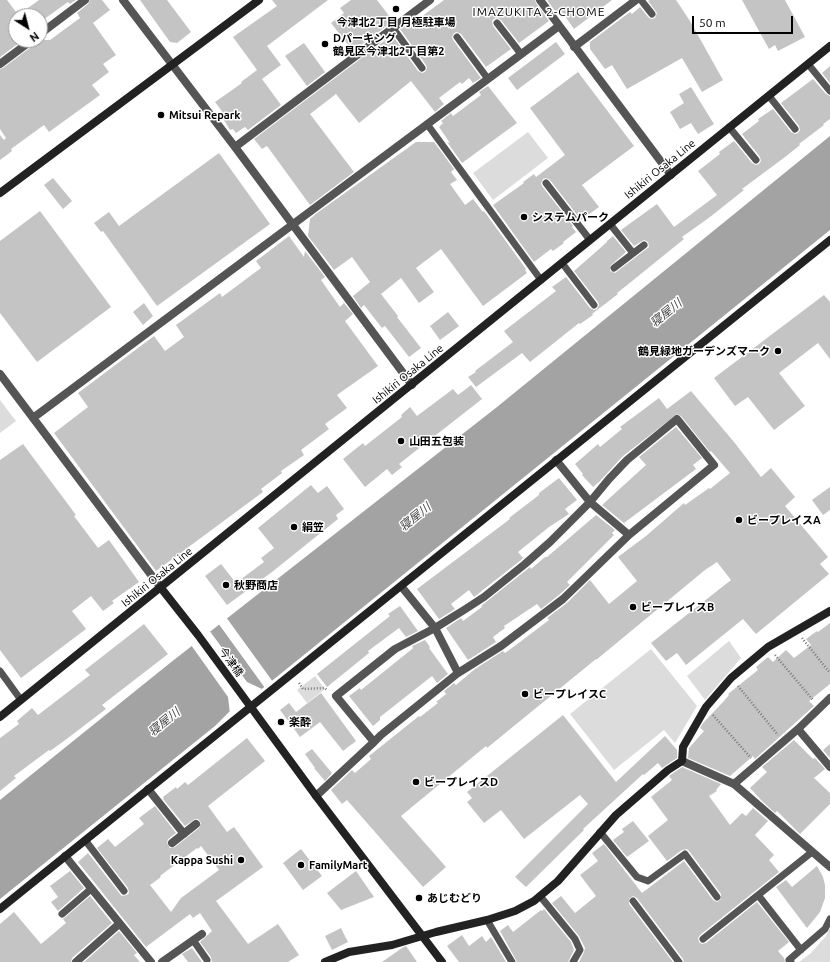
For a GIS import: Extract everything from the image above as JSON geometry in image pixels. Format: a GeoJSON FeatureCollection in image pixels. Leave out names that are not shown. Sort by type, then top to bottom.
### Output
{"type":"FeatureCollection","features":[{"type":"Feature","properties":{"kind":"street"},"geometry":{"type":"LineString","coordinates":[[48,28],[85,0]]}},
{"type":"Feature","properties":{"kind":"street"},"geometry":{"type":"LineString","coordinates":[[123,0],[173,64],[412,385]]}},
{"type":"Feature","properties":{"kind":"street"},"geometry":{"type":"LineString","coordinates":[[0,193],[258,0]]}},
{"type":"Feature","properties":{"kind":"street"},"geometry":{"type":"LineString","coordinates":[[235,147],[430,0]]}},
{"type":"Feature","properties":{"kind":"street"},"geometry":{"type":"LineString","coordinates":[[540,0],[671,174]]}},
{"type":"Feature","properties":{"kind":"street"},"geometry":{"type":"LineString","coordinates":[[574,47],[636,0]]}},
{"type":"Feature","properties":{"kind":"street"},"geometry":{"type":"LineString","coordinates":[[33,418],[559,26]]}},
{"type":"Feature","properties":{"kind":"street","name":"Ishikiri Osaka Line"},"geometry":{"type":"LineString","coordinates":[[0,717],[830,46]]}},
{"type":"Feature","properties":{"kind":"street"},"geometry":{"type":"LineString","coordinates":[[0,64],[21,48]]}},
{"type":"Feature","properties":{"kind":"street"},"geometry":{"type":"LineString","coordinates":[[0,909],[249,705],[401,586],[830,240]]}},
{"type":"Feature","properties":{"kind":"street"},"geometry":{"type":"LineString","coordinates":[[0,374],[161,588]]}},
{"type":"Feature","properties":{"kind":"street"},"geometry":{"type":"LineString","coordinates":[[316,796],[374,742],[458,673],[501,646],[563,599],[629,535],[714,465],[678,419],[627,460],[590,502],[550,542],[525,564],[484,597],[435,628],[395,649],[336,696],[374,742]]}},
{"type":"Feature","properties":{"kind":"street"},"geometry":{"type":"LineString","coordinates":[[556,460],[590,502],[629,535]]}},
{"type":"Feature","properties":{"kind":"street"},"geometry":{"type":"LineString","coordinates":[[401,586],[435,628],[458,673]]}},
{"type":"Feature","properties":{"kind":"street","name":"今津橋"},"geometry":{"type":"LineString","coordinates":[[161,588],[198,635],[316,796],[442,962]]}},
{"type":"Feature","properties":{"kind":"street"},"geometry":{"type":"LineString","coordinates":[[682,761],[683,747],[706,707],[731,678],[768,647],[830,611]]}},
{"type":"Feature","properties":{"kind":"street"},"geometry":{"type":"LineString","coordinates":[[734,784],[798,729],[830,698]]}},
{"type":"Feature","properties":{"kind":"street"},"geometry":{"type":"LineString","coordinates":[[798,729],[830,767]]}},
{"type":"Feature","properties":{"kind":"street"},"geometry":{"type":"LineString","coordinates":[[682,761],[734,784],[830,867]]}},
{"type":"Feature","properties":{"kind":"street"},"geometry":{"type":"LineString","coordinates":[[325,962],[349,952],[392,945],[436,932],[487,920],[514,911],[540,896],[558,881],[616,815],[668,770],[682,761]]}},
{"type":"Feature","properties":{"kind":"street"},"geometry":{"type":"LineString","coordinates":[[148,789],[184,834]]}},
{"type":"Feature","properties":{"kind":"street"},"geometry":{"type":"LineString","coordinates":[[172,843],[196,824]]}},
{"type":"Feature","properties":{"kind":"street"},"geometry":{"type":"LineString","coordinates":[[65,856],[149,961]]}},
{"type":"Feature","properties":{"kind":"street"},"geometry":{"type":"LineString","coordinates":[[76,962],[119,924]]}},
{"type":"Feature","properties":{"kind":"street"},"geometry":{"type":"LineString","coordinates":[[162,962],[202,934]]}},
{"type":"Feature","properties":{"kind":"lane"},"geometry":{"type":"LineString","coordinates":[[641,0],[652,14]]}},
{"type":"Feature","properties":{"kind":"lane"},"geometry":{"type":"LineString","coordinates":[[498,23],[521,54]]}},
{"type":"Feature","properties":{"kind":"lane"},"geometry":{"type":"LineString","coordinates":[[393,28],[422,68]]}},
{"type":"Feature","properties":{"kind":"lane"},"geometry":{"type":"LineString","coordinates":[[457,37],[488,79]]}},
{"type":"Feature","properties":{"kind":"lane"},"geometry":{"type":"LineString","coordinates":[[808,64],[830,91]]}},
{"type":"Feature","properties":{"kind":"lane"},"geometry":{"type":"LineString","coordinates":[[769,96],[795,129]]}},
{"type":"Feature","properties":{"kind":"lane"},"geometry":{"type":"LineString","coordinates":[[427,124],[541,280]]}},
{"type":"Feature","properties":{"kind":"lane"},"geometry":{"type":"LineString","coordinates":[[729,127],[756,160]]}},
{"type":"Feature","properties":{"kind":"lane"},"geometry":{"type":"LineString","coordinates":[[546,183],[590,240]]}},
{"type":"Feature","properties":{"kind":"lane"},"geometry":{"type":"LineString","coordinates":[[610,224],[633,253]]}},
{"type":"Feature","properties":{"kind":"lane"},"geometry":{"type":"LineString","coordinates":[[614,268],[644,245]]}},
{"type":"Feature","properties":{"kind":"lane"},"geometry":{"type":"LineString","coordinates":[[562,263],[594,305]]}},
{"type":"Feature","properties":{"kind":"lane"},"geometry":{"type":"LineString","coordinates":[[0,671],[21,700]]}},
{"type":"Feature","properties":{"kind":"lane"},"geometry":{"type":"LineString","coordinates":[[600,832],[637,877],[648,881],[685,854],[717,897]]}},
{"type":"Feature","properties":{"kind":"lane"},"geometry":{"type":"LineString","coordinates":[[85,840],[124,891]]}},
{"type":"Feature","properties":{"kind":"lane"},"geometry":{"type":"LineString","coordinates":[[703,939],[812,852]]}},
{"type":"Feature","properties":{"kind":"lane"},"geometry":{"type":"LineString","coordinates":[[62,914],[91,889]]}},
{"type":"Feature","properties":{"kind":"lane"},"geometry":{"type":"LineString","coordinates":[[758,895],[801,950]]}},
{"type":"Feature","properties":{"kind":"lane"},"geometry":{"type":"LineString","coordinates":[[540,896],[575,939],[580,950],[573,962]]}},
{"type":"Feature","properties":{"kind":"lane"},"geometry":{"type":"LineString","coordinates":[[633,901],[679,962]]}},
{"type":"Feature","properties":{"kind":"lane"},"geometry":{"type":"LineString","coordinates":[[791,962],[789,960],[825,929],[830,919]]}},
{"type":"Feature","properties":{"kind":"lane"},"geometry":{"type":"LineString","coordinates":[[487,920],[512,962]]}},
{"type":"Feature","properties":{"kind":"lane"},"geometry":{"type":"LineString","coordinates":[[193,940],[208,960]]}},
{"type":"Feature","properties":{"kind":"path"},"geometry":{"type":"LineString","coordinates":[[796,630],[830,674]]}},
{"type":"Feature","properties":{"kind":"path"},"geometry":{"type":"LineString","coordinates":[[768,647],[820,708]]}},
{"type":"Feature","properties":{"kind":"path"},"geometry":{"type":"LineString","coordinates":[[731,678],[784,741]]}},
{"type":"Feature","properties":{"kind":"path"},"geometry":{"type":"LineString","coordinates":[[299,683],[303,689],[325,688],[330,694],[336,696]]}},
{"type":"Feature","properties":{"kind":"path"},"geometry":{"type":"LineString","coordinates":[[706,707],[757,764]]}},
{"type":"Feature","properties":{"kind":"shaded area"},"geometry":{"type":"Polygon","coordinates":[[[528,132],[548,158],[493,200],[473,173],[528,132]]]}},
{"type":"Feature","properties":{"kind":"shaded area"},"geometry":{"type":"Polygon","coordinates":[[[0,400],[16,421],[0,433],[0,400]]]}},
{"type":"Feature","properties":{"kind":"shaded area"},"geometry":{"type":"Polygon","coordinates":[[[729,641],[741,658],[705,700],[687,676],[729,641]]]}},
{"type":"Feature","properties":{"kind":"shaded area"},"geometry":{"type":"Polygon","coordinates":[[[651,649],[697,706],[675,743],[664,730],[614,770],[570,714],[651,649]]]}},
{"type":"Feature","properties":{"kind":"shaded area"},"geometry":{"type":"Polygon","coordinates":[[[315,676],[325,689],[307,703],[297,690],[315,676]]]}},
{"type":"Feature","properties":{"kind":"shaded area"},"geometry":{"type":"Polygon","coordinates":[[[830,928],[830,962],[799,962],[811,953],[826,936],[830,928]]]}},
{"type":"Feature","properties":{"kind":"water","name":"寝屋川"},"geometry":{"type":"Polygon","coordinates":[[[830,136],[830,230],[263,688],[229,712],[215,726],[0,899],[0,800],[170,663],[497,407],[830,136]]]}},
{"type":"Feature","properties":{"kind":"pier"},"geometry":{"type":"Polygon","coordinates":[[[226,617],[273,682],[265,688],[218,623],[226,617]]]}},
{"type":"Feature","properties":{"kind":"pier"},"geometry":{"type":"Polygon","coordinates":[[[209,630],[247,682],[262,689],[230,714],[228,697],[191,645],[209,630]]]}},
{"type":"Feature","properties":{"kind":"building"},"geometry":{"type":"Polygon","coordinates":[[[0,0],[7,0],[13,8],[8,8],[8,48],[12,48],[0,57],[0,0]]]}},
{"type":"Feature","properties":{"kind":"building"},"geometry":{"type":"Polygon","coordinates":[[[39,0],[76,0],[70,4],[68,2],[48,16],[48,8],[28,8],[39,0]]]}},
{"type":"Feature","properties":{"kind":"building"},"geometry":{"type":"Polygon","coordinates":[[[90,0],[102,0],[110,10],[93,23],[116,55],[103,64],[109,72],[92,85],[100,95],[49,132],[44,125],[11,149],[12,151],[0,160],[0,135],[4,140],[6,138],[0,129],[0,69],[30,48],[48,48],[48,40],[80,18],[77,13],[88,4],[90,0]]]}},
{"type":"Feature","properties":{"kind":"building"},"geometry":{"type":"Polygon","coordinates":[[[140,0],[167,0],[191,32],[177,43],[170,42],[140,0]]]}},
{"type":"Feature","properties":{"kind":"building"},"geometry":{"type":"Polygon","coordinates":[[[272,0],[328,0],[267,46],[281,65],[262,79],[281,105],[248,130],[245,127],[236,133],[233,129],[230,130],[224,120],[227,118],[215,102],[242,83],[241,82],[257,70],[233,37],[277,6],[272,0]]]}},
{"type":"Feature","properties":{"kind":"building"},"geometry":{"type":"Polygon","coordinates":[[[351,0],[377,0],[393,21],[353,51],[331,23],[344,13],[340,8],[351,0]]]}},
{"type":"Feature","properties":{"kind":"building"},"geometry":{"type":"Polygon","coordinates":[[[444,0],[535,0],[549,21],[519,43],[501,20],[497,18],[494,19],[492,21],[493,26],[511,49],[486,67],[461,34],[457,32],[454,33],[452,37],[453,40],[481,78],[473,83],[469,78],[462,84],[460,82],[439,98],[444,104],[435,112],[411,81],[359,123],[336,94],[310,114],[354,172],[310,205],[267,146],[262,149],[254,139],[392,35],[418,71],[422,73],[425,72],[427,68],[426,65],[400,29],[412,21],[413,23],[444,0]]]}},
{"type":"Feature","properties":{"kind":"building"},"geometry":{"type":"Polygon","coordinates":[[[547,0],[612,0],[574,29],[562,12],[558,15],[547,0]]]}},
{"type":"Feature","properties":{"kind":"building"},"geometry":{"type":"Polygon","coordinates":[[[676,0],[690,21],[723,80],[702,92],[682,58],[627,89],[612,65],[605,69],[590,49],[590,42],[630,12],[632,14],[640,7],[648,17],[651,19],[655,18],[657,13],[648,1],[676,0]]]}},
{"type":"Feature","properties":{"kind":"building"},"geometry":{"type":"Polygon","coordinates":[[[742,0],[785,0],[805,37],[778,51],[775,45],[769,49],[742,0]]]}},
{"type":"Feature","properties":{"kind":"building"},"geometry":{"type":"Polygon","coordinates":[[[556,42],[565,54],[517,90],[508,78],[556,42]]]}},
{"type":"Feature","properties":{"kind":"building"},"geometry":{"type":"Polygon","coordinates":[[[304,43],[325,72],[307,86],[285,56],[304,43]]]}},
{"type":"Feature","properties":{"kind":"building"},"geometry":{"type":"Polygon","coordinates":[[[830,66],[830,83],[822,73],[830,66]]]}},
{"type":"Feature","properties":{"kind":"building"},"geometry":{"type":"Polygon","coordinates":[[[578,72],[634,146],[582,185],[599,207],[581,220],[550,180],[546,178],[543,179],[541,183],[542,186],[576,232],[553,251],[551,249],[534,262],[493,205],[534,174],[536,177],[565,155],[530,108],[578,72]]]}},
{"type":"Feature","properties":{"kind":"building"},"geometry":{"type":"Polygon","coordinates":[[[813,79],[826,94],[830,96],[830,119],[823,124],[824,125],[785,157],[742,189],[744,190],[710,217],[682,237],[684,239],[617,293],[618,294],[592,314],[593,315],[580,324],[579,323],[530,362],[522,353],[476,387],[468,377],[513,342],[504,331],[556,291],[552,287],[566,277],[590,308],[594,310],[597,309],[599,305],[598,302],[574,271],[613,236],[626,252],[610,266],[610,271],[615,273],[649,247],[648,242],[644,240],[634,246],[621,230],[657,204],[674,227],[717,195],[698,171],[720,154],[719,152],[734,141],[752,163],[756,165],[759,164],[761,161],[760,157],[742,134],[759,121],[758,119],[773,109],[791,132],[795,134],[798,133],[800,130],[799,126],[781,103],[813,79]]]}},
{"type":"Feature","properties":{"kind":"building"},"geometry":{"type":"Polygon","coordinates":[[[488,86],[517,123],[462,163],[447,142],[450,143],[439,127],[443,123],[441,121],[451,113],[453,116],[481,95],[479,92],[488,86]]]}},
{"type":"Feature","properties":{"kind":"building"},"geometry":{"type":"Polygon","coordinates":[[[691,87],[714,124],[698,134],[691,123],[680,129],[670,112],[684,103],[679,94],[691,87]]]}},
{"type":"Feature","properties":{"kind":"building"},"geometry":{"type":"Polygon","coordinates":[[[416,142],[434,142],[454,169],[451,172],[457,180],[450,184],[465,205],[473,199],[483,212],[484,211],[526,269],[525,270],[527,273],[483,306],[441,249],[416,268],[434,292],[419,303],[401,278],[381,294],[421,348],[409,357],[385,326],[382,328],[364,305],[361,308],[353,296],[370,282],[352,257],[334,270],[308,236],[310,219],[416,142]]]}},
{"type":"Feature","properties":{"kind":"building"},"geometry":{"type":"Polygon","coordinates":[[[219,153],[270,224],[157,306],[103,231],[101,232],[94,223],[109,212],[119,226],[219,153]]]}},
{"type":"Feature","properties":{"kind":"building"},"geometry":{"type":"Polygon","coordinates":[[[53,178],[72,201],[63,209],[44,185],[53,178]]]}},
{"type":"Feature","properties":{"kind":"building"},"geometry":{"type":"Polygon","coordinates":[[[40,211],[111,307],[37,362],[0,313],[0,241],[40,211]]]}},
{"type":"Feature","properties":{"kind":"building"},"geometry":{"type":"Polygon","coordinates":[[[289,236],[304,257],[305,251],[325,277],[321,280],[340,307],[344,303],[353,314],[345,321],[378,366],[337,395],[347,408],[325,424],[329,429],[301,450],[304,455],[281,471],[282,473],[261,489],[263,492],[156,571],[54,433],[88,407],[78,393],[154,336],[165,351],[184,337],[176,325],[220,293],[222,297],[261,268],[256,261],[289,236]]]}},
{"type":"Feature","properties":{"kind":"building","name":"鶴見緑地ガーデンズマーク"},"geometry":{"type":"Polygon","coordinates":[[[824,295],[830,302],[830,359],[818,343],[779,373],[805,406],[774,430],[748,397],[735,406],[714,378],[824,295]]]}},
{"type":"Feature","properties":{"kind":"building"},"geometry":{"type":"Polygon","coordinates":[[[144,303],[153,316],[143,325],[133,312],[144,303]]]}},
{"type":"Feature","properties":{"kind":"building"},"geometry":{"type":"Polygon","coordinates":[[[448,312],[459,326],[440,340],[430,326],[448,312]]]}},
{"type":"Feature","properties":{"kind":"building"},"geometry":{"type":"Polygon","coordinates":[[[471,385],[482,399],[399,464],[402,467],[392,475],[387,469],[365,487],[343,459],[363,443],[365,446],[402,417],[401,415],[410,407],[417,416],[453,389],[458,395],[471,385]]]}},
{"type":"Feature","properties":{"kind":"building"},"geometry":{"type":"Polygon","coordinates":[[[691,391],[761,477],[771,468],[795,497],[785,506],[828,557],[820,564],[829,574],[756,634],[743,619],[686,665],[677,653],[666,661],[651,643],[731,580],[717,562],[705,570],[596,660],[487,748],[486,746],[401,816],[446,867],[423,887],[347,800],[342,804],[331,790],[352,770],[355,773],[371,759],[369,756],[419,716],[420,717],[438,703],[436,702],[446,694],[444,691],[454,683],[456,685],[475,669],[503,651],[505,653],[549,620],[547,618],[567,603],[590,580],[609,604],[637,581],[618,557],[646,536],[684,503],[685,505],[709,488],[710,489],[730,473],[711,451],[710,452],[681,416],[677,414],[623,456],[593,487],[582,475],[583,474],[575,464],[598,444],[600,447],[622,429],[620,427],[659,398],[667,409],[691,391]]]}},
{"type":"Feature","properties":{"kind":"building"},"geometry":{"type":"Polygon","coordinates":[[[676,427],[702,458],[693,465],[696,469],[624,523],[602,505],[646,465],[639,457],[676,427]]]}},
{"type":"Feature","properties":{"kind":"building"},"geometry":{"type":"Polygon","coordinates":[[[23,444],[76,515],[74,516],[98,548],[109,540],[139,582],[112,601],[114,603],[103,611],[91,596],[72,611],[86,629],[21,678],[0,650],[0,460],[23,444]]]}},
{"type":"Feature","properties":{"kind":"building"},"geometry":{"type":"Polygon","coordinates":[[[559,478],[577,500],[565,509],[569,514],[549,527],[518,552],[523,558],[521,560],[474,597],[469,590],[451,604],[455,609],[439,619],[417,589],[510,519],[509,518],[559,478]]]}},
{"type":"Feature","properties":{"kind":"building"},"geometry":{"type":"Polygon","coordinates":[[[311,485],[318,493],[327,486],[344,509],[336,515],[338,519],[272,572],[227,605],[205,576],[221,564],[236,583],[264,562],[261,558],[274,548],[258,528],[311,485]]]}},
{"type":"Feature","properties":{"kind":"building"},"geometry":{"type":"Polygon","coordinates":[[[830,487],[830,510],[823,515],[812,500],[830,487]]]}},
{"type":"Feature","properties":{"kind":"building"},"geometry":{"type":"Polygon","coordinates":[[[596,515],[615,530],[612,533],[614,535],[567,582],[570,585],[541,609],[537,604],[504,626],[505,628],[493,637],[496,642],[468,660],[446,628],[461,618],[463,621],[482,607],[481,606],[530,567],[531,569],[547,557],[596,515]]]}},
{"type":"Feature","properties":{"kind":"building"},"geometry":{"type":"Polygon","coordinates":[[[400,606],[418,631],[406,637],[399,628],[368,651],[369,653],[327,687],[317,674],[390,616],[388,614],[400,606]]]}},
{"type":"Feature","properties":{"kind":"building"},"geometry":{"type":"Polygon","coordinates":[[[830,623],[830,684],[809,701],[814,706],[755,759],[753,756],[730,776],[688,758],[689,748],[704,731],[700,728],[703,723],[724,701],[729,695],[728,694],[758,670],[756,667],[768,657],[773,662],[786,650],[794,658],[811,645],[806,639],[830,623]]]}},
{"type":"Feature","properties":{"kind":"building"},"geometry":{"type":"Polygon","coordinates":[[[144,624],[168,654],[102,705],[106,709],[14,776],[16,778],[0,791],[0,738],[19,724],[17,721],[32,708],[38,715],[90,675],[85,670],[144,624]]]}},
{"type":"Feature","properties":{"kind":"building"},"geometry":{"type":"Polygon","coordinates":[[[425,640],[448,674],[437,683],[432,676],[380,717],[380,720],[373,726],[349,696],[360,688],[361,690],[412,649],[412,646],[425,640]]]}},
{"type":"Feature","properties":{"kind":"building"},"geometry":{"type":"Polygon","coordinates":[[[321,693],[356,741],[343,751],[320,722],[300,737],[280,710],[289,703],[296,712],[321,693]]]}},
{"type":"Feature","properties":{"kind":"building"},"geometry":{"type":"Polygon","coordinates":[[[563,715],[616,782],[665,736],[677,750],[677,758],[662,768],[658,763],[644,775],[643,774],[583,829],[584,830],[526,887],[515,877],[588,804],[580,795],[524,839],[501,810],[484,823],[467,802],[472,798],[467,792],[563,715]]]}},
{"type":"Feature","properties":{"kind":"building"},"geometry":{"type":"Polygon","coordinates":[[[247,738],[265,761],[208,806],[227,832],[234,827],[263,867],[216,901],[248,944],[278,924],[299,955],[288,962],[212,962],[211,957],[200,942],[212,931],[200,913],[193,918],[190,914],[146,947],[78,862],[88,853],[120,894],[122,896],[127,895],[129,893],[128,888],[97,848],[108,839],[115,847],[144,824],[139,818],[155,806],[176,833],[168,839],[167,843],[170,848],[175,847],[199,828],[201,823],[198,819],[195,819],[185,826],[163,799],[163,797],[176,787],[177,789],[185,782],[188,785],[247,738]],[[201,846],[150,885],[171,912],[181,898],[219,870],[201,846]]]}},
{"type":"Feature","properties":{"kind":"building"},"geometry":{"type":"Polygon","coordinates":[[[794,740],[813,759],[815,758],[825,769],[814,778],[830,793],[830,804],[800,834],[777,811],[775,813],[750,788],[767,772],[762,767],[794,740]]]}},
{"type":"Feature","properties":{"kind":"building"},"geometry":{"type":"Polygon","coordinates":[[[830,744],[830,758],[823,750],[830,744]]]}},
{"type":"Feature","properties":{"kind":"building"},"geometry":{"type":"Polygon","coordinates":[[[312,749],[332,773],[325,781],[305,754],[312,749]]]}},
{"type":"Feature","properties":{"kind":"building"},"geometry":{"type":"Polygon","coordinates":[[[682,767],[721,784],[716,790],[717,791],[709,796],[730,825],[742,813],[746,816],[753,808],[768,821],[755,835],[774,855],[769,860],[779,872],[700,935],[698,938],[699,942],[702,944],[706,943],[757,902],[789,942],[778,951],[784,958],[785,962],[684,962],[637,898],[633,896],[629,899],[629,904],[673,962],[579,962],[585,948],[579,936],[552,903],[561,896],[575,913],[596,896],[580,875],[598,861],[592,853],[604,844],[642,893],[684,861],[713,900],[717,902],[721,899],[721,894],[687,849],[682,850],[667,861],[648,836],[668,820],[651,797],[672,780],[669,776],[682,767]]]}},
{"type":"Feature","properties":{"kind":"building"},"geometry":{"type":"Polygon","coordinates":[[[633,821],[649,841],[627,857],[613,840],[624,832],[622,829],[633,821]]]}},
{"type":"Feature","properties":{"kind":"building"},"geometry":{"type":"Polygon","coordinates":[[[301,849],[322,876],[303,890],[283,863],[301,849]]]}},
{"type":"Feature","properties":{"kind":"building"},"geometry":{"type":"Polygon","coordinates":[[[817,866],[823,877],[825,885],[825,898],[820,912],[807,928],[776,887],[786,880],[792,887],[817,866]]]}},
{"type":"Feature","properties":{"kind":"building"},"geometry":{"type":"Polygon","coordinates":[[[70,871],[84,888],[58,911],[51,902],[58,897],[50,886],[70,871]]]}},
{"type":"Feature","properties":{"kind":"building"},"geometry":{"type":"Polygon","coordinates":[[[356,871],[374,897],[341,910],[327,893],[356,871]]]}},
{"type":"Feature","properties":{"kind":"building"},"geometry":{"type":"Polygon","coordinates":[[[90,896],[112,923],[72,958],[71,962],[0,962],[0,924],[14,912],[41,944],[66,923],[63,919],[90,896]]]}},
{"type":"Feature","properties":{"kind":"building"},"geometry":{"type":"Polygon","coordinates":[[[544,909],[571,942],[574,950],[568,962],[517,962],[500,931],[508,925],[513,932],[544,909]]]}},
{"type":"Feature","properties":{"kind":"building"},"geometry":{"type":"Polygon","coordinates":[[[341,928],[348,942],[332,950],[325,936],[341,928]]]}},
{"type":"Feature","properties":{"kind":"building"},"geometry":{"type":"Polygon","coordinates":[[[119,931],[137,953],[134,955],[140,962],[84,962],[119,931]]]}},
{"type":"Feature","properties":{"kind":"building"},"geometry":{"type":"Polygon","coordinates":[[[462,935],[469,946],[482,936],[486,942],[491,937],[506,962],[459,962],[447,946],[462,935]]]}},
{"type":"Feature","properties":{"kind":"building"},"geometry":{"type":"Polygon","coordinates":[[[406,946],[417,962],[382,962],[402,948],[406,946]]]}},
{"type":"Feature","properties":{"kind":"building"},"geometry":{"type":"Polygon","coordinates":[[[192,948],[202,962],[188,962],[182,954],[192,948]]]}},
{"type":"Feature","properties":{"kind":"place","name":"今津北2丁目 月極駐車場"},"geometry":{"type":"Point","coordinates":[396,9]}},
{"type":"Feature","properties":{"kind":"place","name":"Dパーキング 鶴見区今津北2丁目第2"},"geometry":{"type":"Point","coordinates":[325,44]}},
{"type":"Feature","properties":{"kind":"place","name":"Mitsui Repark"},"geometry":{"type":"Point","coordinates":[161,115]}},
{"type":"Feature","properties":{"kind":"place","name":"システムパーク"},"geometry":{"type":"Point","coordinates":[524,217]}},
{"type":"Feature","properties":{"kind":"place","name":"鶴見緑地ガーデンズマーク"},"geometry":{"type":"Point","coordinates":[778,351]}},
{"type":"Feature","properties":{"kind":"place","name":"山田五包装"},"geometry":{"type":"Point","coordinates":[401,441]}},
{"type":"Feature","properties":{"kind":"place","name":"ビープレイスA"},"geometry":{"type":"Point","coordinates":[739,520]}},
{"type":"Feature","properties":{"kind":"place","name":"絹笠"},"geometry":{"type":"Point","coordinates":[294,527]}},
{"type":"Feature","properties":{"kind":"place","name":"秋野商店"},"geometry":{"type":"Point","coordinates":[226,585]}},
{"type":"Feature","properties":{"kind":"place","name":"ビープレイスB"},"geometry":{"type":"Point","coordinates":[633,607]}},
{"type":"Feature","properties":{"kind":"place","name":"ビープレイスC"},"geometry":{"type":"Point","coordinates":[525,694]}},
{"type":"Feature","properties":{"kind":"place","name":"楽酔"},"geometry":{"type":"Point","coordinates":[281,722]}},
{"type":"Feature","properties":{"kind":"place","name":"ビープレイスD"},"geometry":{"type":"Point","coordinates":[416,782]}},
{"type":"Feature","properties":{"kind":"place","name":"Kappa Sushi"},"geometry":{"type":"Point","coordinates":[241,860]}},
{"type":"Feature","properties":{"kind":"place","name":"FamilyMart"},"geometry":{"type":"Point","coordinates":[301,865]}},
{"type":"Feature","properties":{"kind":"place","name":"あじむどり"},"geometry":{"type":"Point","coordinates":[419,898]}},
{"type":"Feature","properties":{"kind":"district","name":"IMAZUKITA 2-CHOME"},"geometry":{"type":"Point","coordinates":[539,12]}}]}
